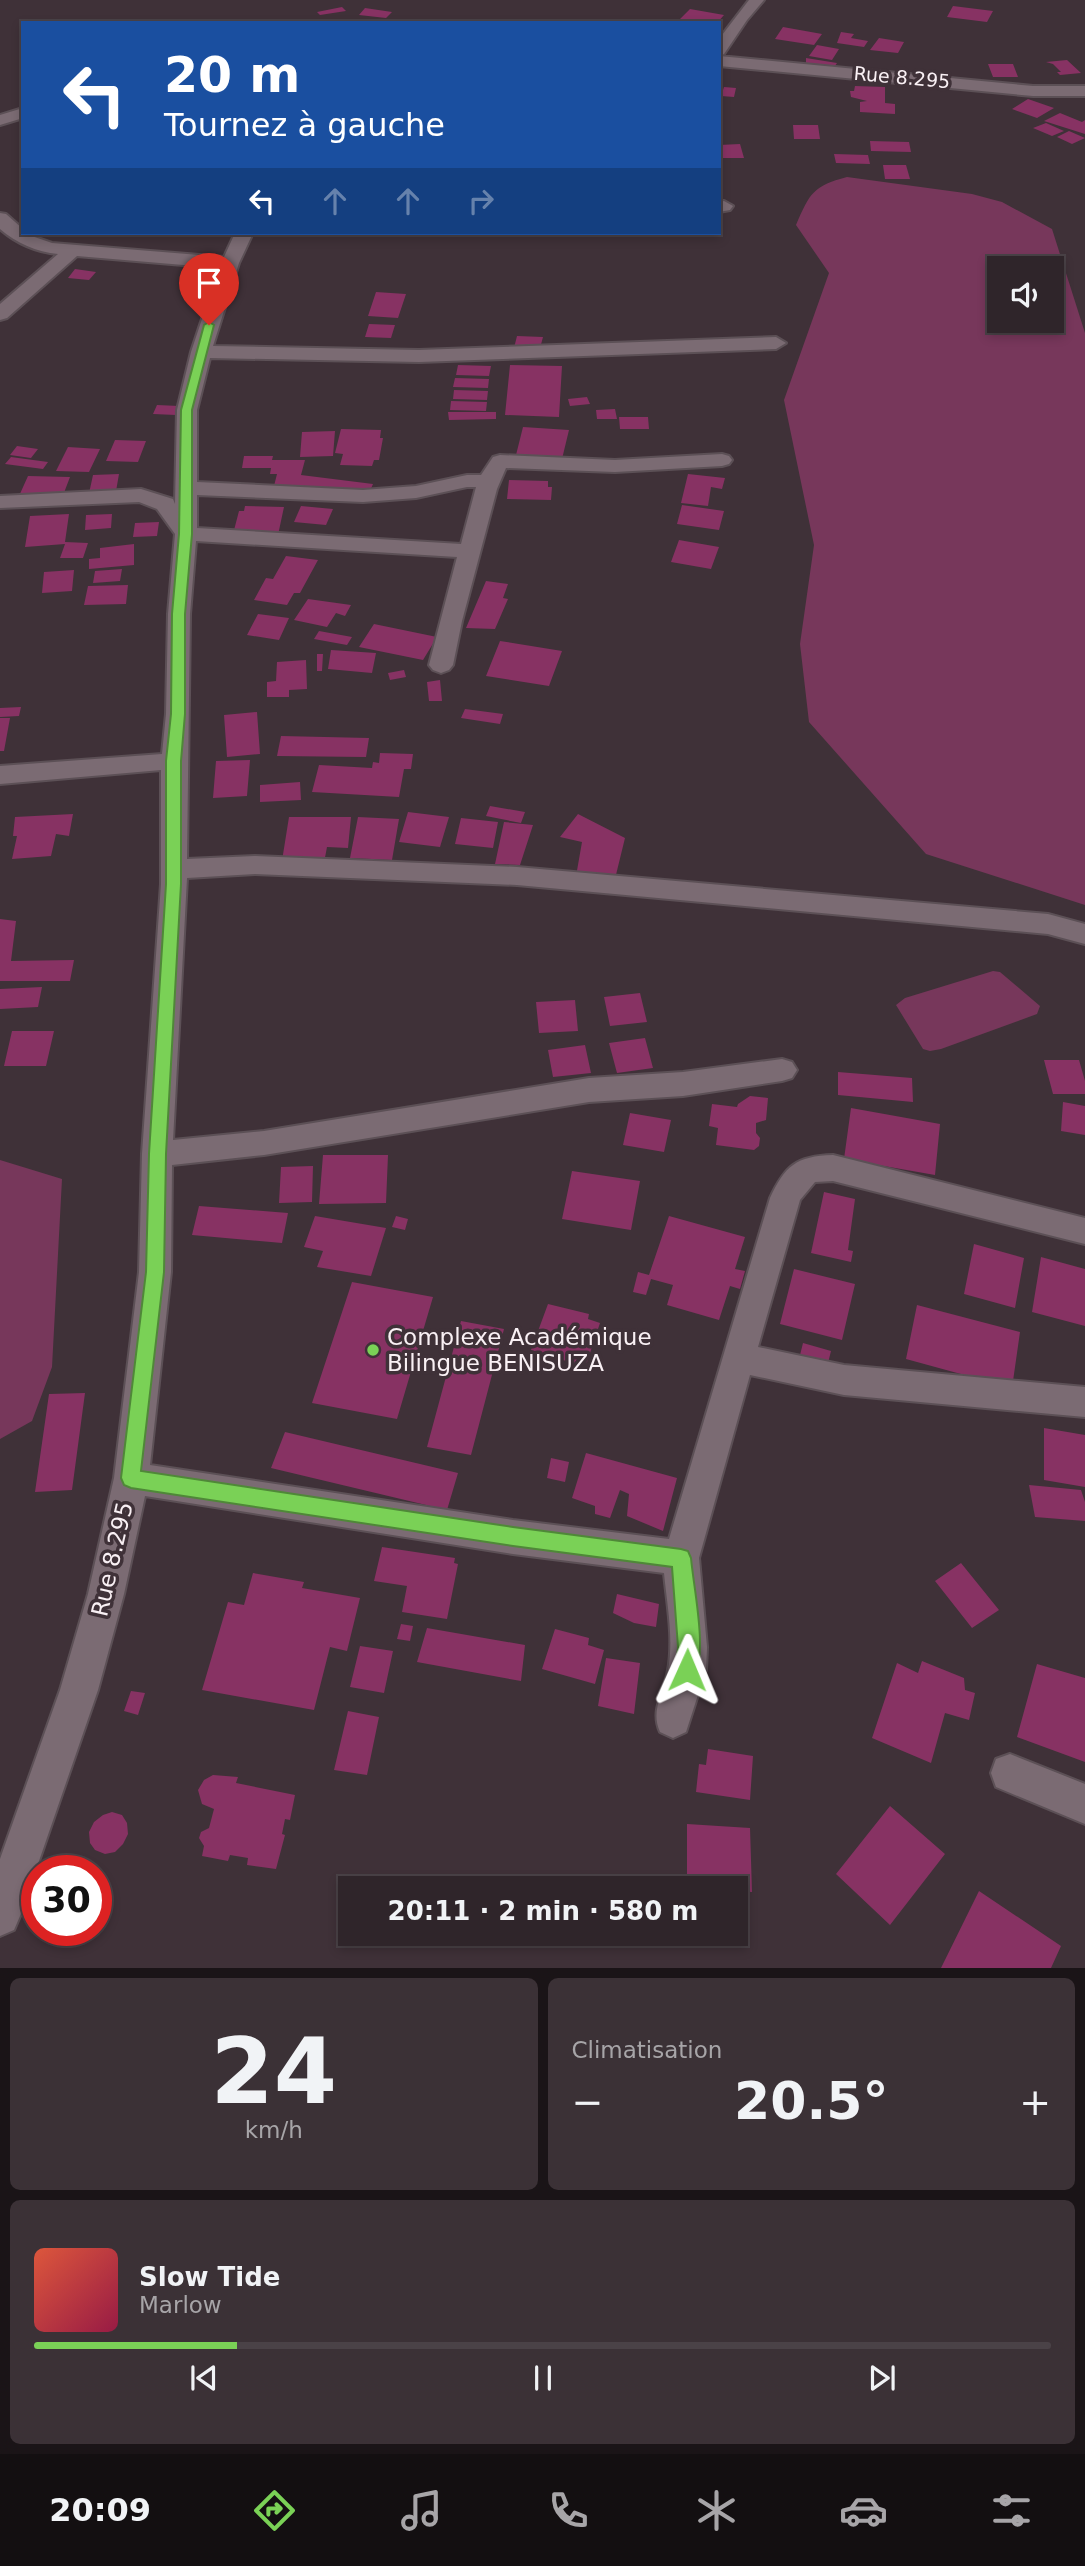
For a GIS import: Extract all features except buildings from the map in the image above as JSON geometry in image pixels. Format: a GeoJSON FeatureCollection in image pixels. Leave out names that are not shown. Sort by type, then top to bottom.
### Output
{"type":"FeatureCollection","features":[{"type":"Feature","properties":{"kind":"street"},"geometry":{"type":"LineString","coordinates":[[721,48],[741,17],[757,0]]}},
{"type":"Feature","properties":{"kind":"street","name":"Rue 8.295"},"geometry":{"type":"LineString","coordinates":[[721,61],[1059,92],[1085,91]]}},
{"type":"Feature","properties":{"kind":"street"},"geometry":{"type":"LineString","coordinates":[[1059,92],[1085,103]]}},
{"type":"Feature","properties":{"kind":"street"},"geometry":{"type":"LineString","coordinates":[[0,120],[21,114]]}},
{"type":"Feature","properties":{"kind":"street"},"geometry":{"type":"LineString","coordinates":[[0,218],[22,238]]}},
{"type":"Feature","properties":{"kind":"street","name":"Rue 8.295"},"geometry":{"type":"LineString","coordinates":[[0,1916],[79,1690],[106,1594],[131,1478],[155,1272],[157,1154],[174,869],[174,761],[178,714],[179,614],[186,534],[187,410],[201,352],[230,263],[243,235]]}},
{"type":"Feature","properties":{"kind":"street"},"geometry":{"type":"LineString","coordinates":[[0,239],[22,238],[72,251],[230,263]]}},
{"type":"Feature","properties":{"kind":"street"},"geometry":{"type":"LineString","coordinates":[[0,314],[72,251]]}},
{"type":"Feature","properties":{"kind":"street"},"geometry":{"type":"LineString","coordinates":[[201,352],[419,356],[776,343]]}},
{"type":"Feature","properties":{"kind":"street"},"geometry":{"type":"LineString","coordinates":[[441,665],[450,621],[477,534],[489,481],[495,465],[500,461],[615,466],[722,460]]}},
{"type":"Feature","properties":{"kind":"street"},"geometry":{"type":"LineString","coordinates":[[186,488],[363,496],[416,492],[467,481],[489,481]]}},
{"type":"Feature","properties":{"kind":"street"},"geometry":{"type":"LineString","coordinates":[[0,502],[141,495],[165,504],[186,534],[470,551]]}},
{"type":"Feature","properties":{"kind":"street"},"geometry":{"type":"LineString","coordinates":[[0,775],[174,761]]}},
{"type":"Feature","properties":{"kind":"street"},"geometry":{"type":"LineString","coordinates":[[174,869],[256,865],[517,876],[1048,924],[1085,934]]}},
{"type":"Feature","properties":{"kind":"street"},"geometry":{"type":"LineString","coordinates":[[157,1154],[264,1143],[589,1090],[683,1084],[782,1070]]}},
{"type":"Feature","properties":{"kind":"street"},"geometry":{"type":"LineString","coordinates":[[673,1719],[687,1670],[689,1647],[681,1558],[785,1198],[796,1178],[810,1168],[833,1168],[1085,1231]]}},
{"type":"Feature","properties":{"kind":"street"},"geometry":{"type":"LineString","coordinates":[[739,1358],[844,1380],[1085,1402]]}},
{"type":"Feature","properties":{"kind":"street"},"geometry":{"type":"LineString","coordinates":[[131,1478],[513,1537],[681,1558]]}},
{"type":"Feature","properties":{"kind":"street"},"geometry":{"type":"LineString","coordinates":[[1010,1773],[1085,1804]]}},
{"type":"Feature","properties":{"kind":"shaded area"},"geometry":{"type":"Polygon","coordinates":[[[847,177],[972,194],[1002,202],[1052,229],[1061,256],[987,256],[987,333],[1064,333],[1064,267],[1085,333],[1085,905],[926,854],[809,722],[800,644],[814,545],[784,400],[829,273],[796,225],[809,198],[827,184],[847,177]]]}},
{"type":"Feature","properties":{"kind":"shaded area"},"geometry":{"type":"Polygon","coordinates":[[[993,971],[1000,972],[1040,1006],[1037,1014],[941,1049],[923,1049],[896,1005],[905,998],[993,971]]]}},
{"type":"Feature","properties":{"kind":"shaded area"},"geometry":{"type":"Polygon","coordinates":[[[0,1160],[62,1179],[52,1367],[32,1421],[0,1439],[0,1160]]]}},
{"type":"Feature","properties":{"kind":"place","name":"Complexe Académique Bilingue BENISUZA"},"geometry":{"type":"Point","coordinates":[373,1350]}},
{"type":"Feature","properties":{"kind":"route"},"geometry":{"type":"LineString","coordinates":[[209,325],[187,410],[186,534],[179,614],[178,714],[174,761],[174,884],[157,1154],[155,1272],[148,1352],[131,1478],[513,1537],[681,1558],[689,1647],[687,1670]]}}]}
